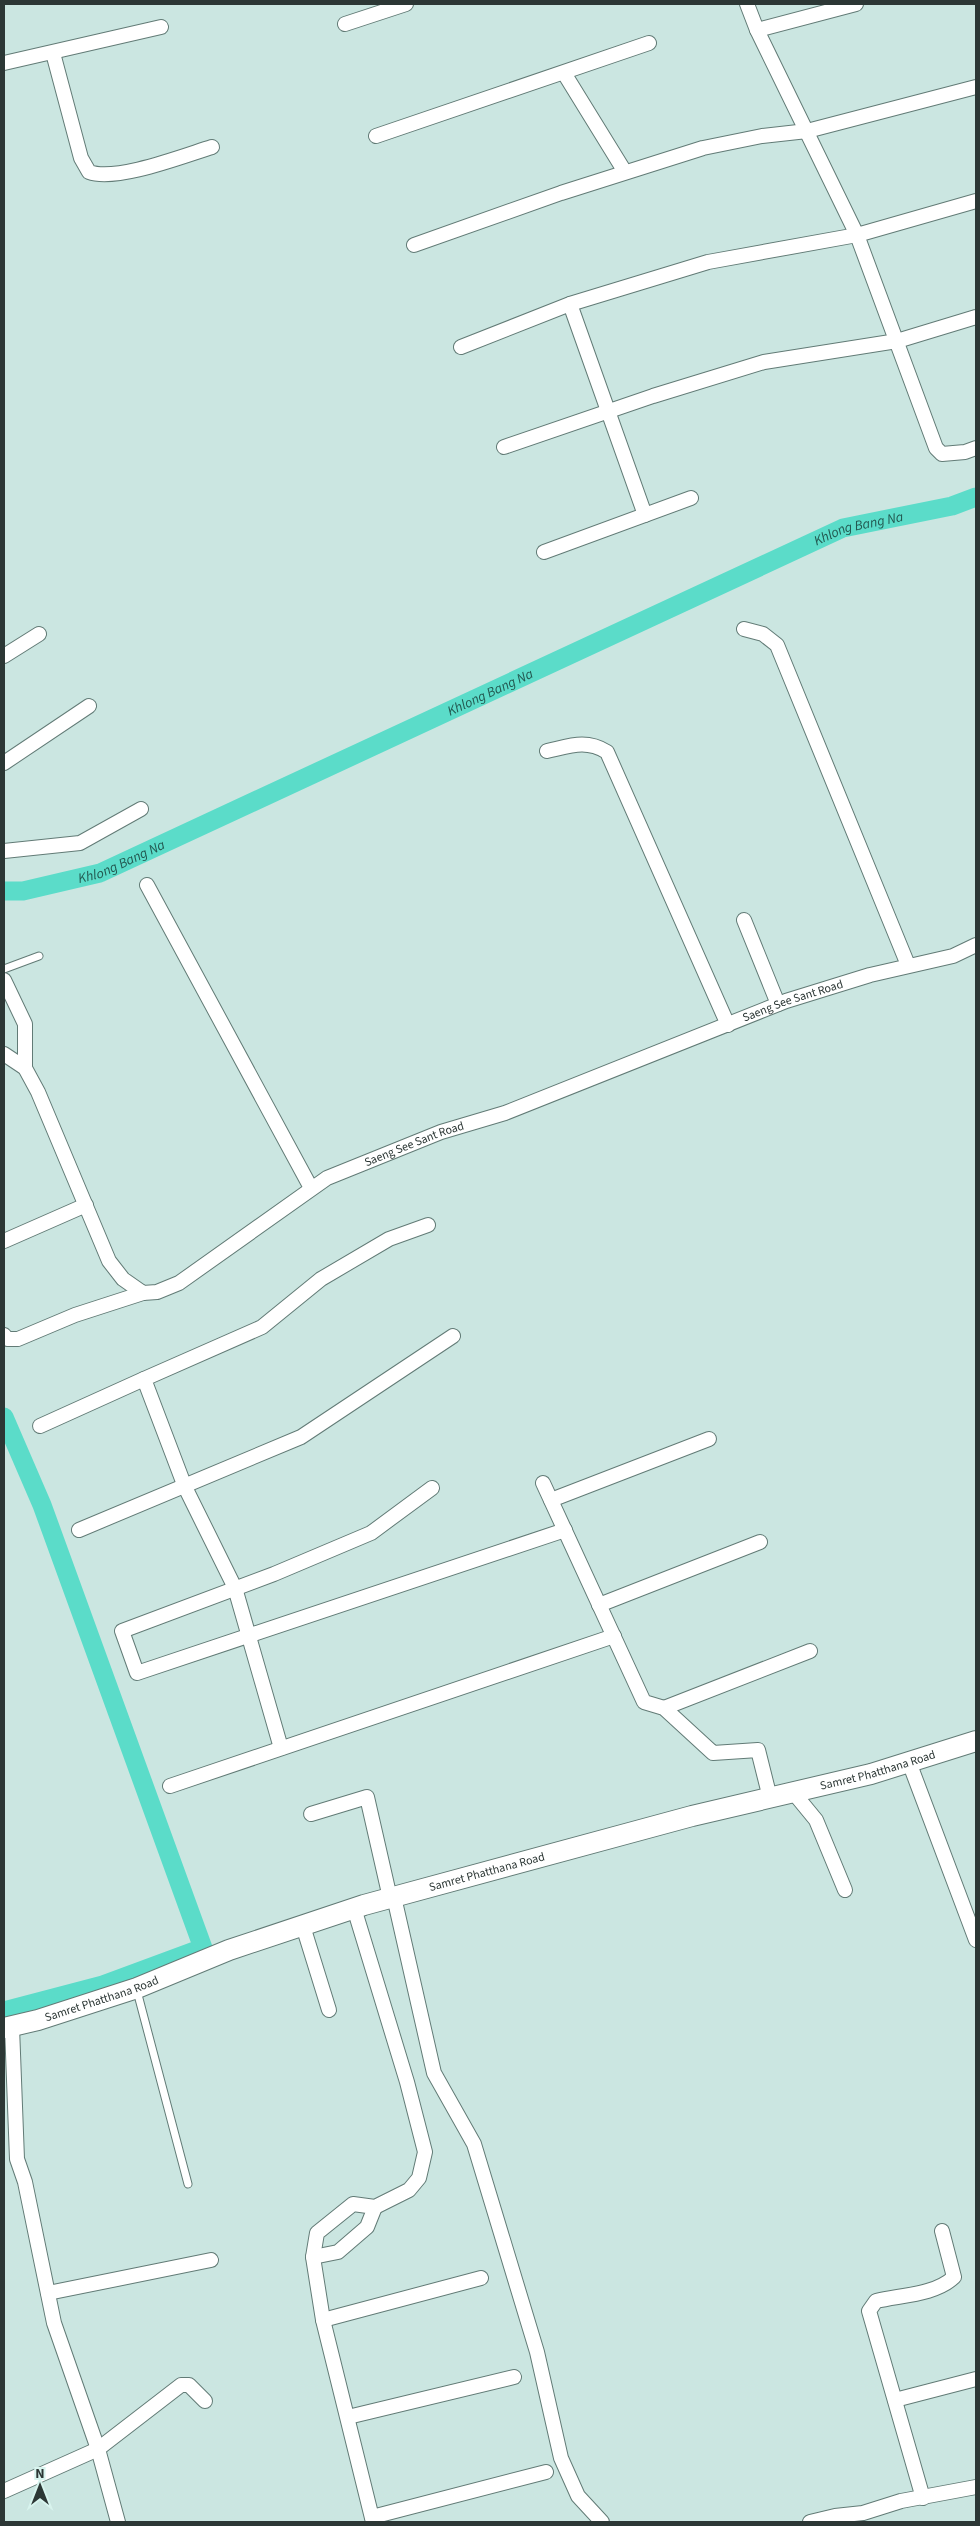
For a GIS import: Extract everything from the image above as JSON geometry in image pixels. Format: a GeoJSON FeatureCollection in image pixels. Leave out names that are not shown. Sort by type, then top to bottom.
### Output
{"type":"FeatureCollection","features":[{"type":"Feature","properties":{"kind":"street"},"geometry":{"type":"LineString","coordinates":[[345,24],[406,4]]}},
{"type":"Feature","properties":{"kind":"street"},"geometry":{"type":"LineString","coordinates":[[747,4],[757,30],[857,235],[936,448],[942,454],[951,454],[976,448]]}},
{"type":"Feature","properties":{"kind":"street"},"geometry":{"type":"LineString","coordinates":[[757,30],[856,4]]}},
{"type":"Feature","properties":{"kind":"street"},"geometry":{"type":"LineString","coordinates":[[4,63],[162,27]]}},
{"type":"Feature","properties":{"kind":"street"},"geometry":{"type":"LineString","coordinates":[[376,136],[649,42]]}},
{"type":"Feature","properties":{"kind":"street"},"geometry":{"type":"LineString","coordinates":[[53,53],[81,158],[89,172],[99,176],[117,174],[212,147]]}},
{"type":"Feature","properties":{"kind":"street"},"geometry":{"type":"LineString","coordinates":[[564,72],[625,172]]}},
{"type":"Feature","properties":{"kind":"street"},"geometry":{"type":"LineString","coordinates":[[414,245],[625,172],[704,148],[762,136],[807,131],[976,88]]}},
{"type":"Feature","properties":{"kind":"street"},"geometry":{"type":"LineString","coordinates":[[461,347],[570,304],[708,262],[857,235],[976,201]]}},
{"type":"Feature","properties":{"kind":"street"},"geometry":{"type":"LineString","coordinates":[[570,304],[646,515]]}},
{"type":"Feature","properties":{"kind":"street"},"geometry":{"type":"LineString","coordinates":[[504,447],[670,390],[764,362],[897,341],[976,317]]}},
{"type":"Feature","properties":{"kind":"street"},"geometry":{"type":"LineString","coordinates":[[544,552],[691,498]]}},
{"type":"Feature","properties":{"kind":"street"},"geometry":{"type":"LineString","coordinates":[[744,629],[763,634],[777,646],[908,965]]}},
{"type":"Feature","properties":{"kind":"street"},"geometry":{"type":"LineString","coordinates":[[4,656],[39,634]]}},
{"type":"Feature","properties":{"kind":"street"},"geometry":{"type":"LineString","coordinates":[[4,763],[89,706]]}},
{"type":"Feature","properties":{"kind":"street"},"geometry":{"type":"LineString","coordinates":[[547,751],[584,744],[595,745],[607,752],[728,1025]]}},
{"type":"Feature","properties":{"kind":"street"},"geometry":{"type":"LineString","coordinates":[[4,850],[80,843],[141,809]]}},
{"type":"Feature","properties":{"kind":"street"},"geometry":{"type":"LineString","coordinates":[[147,885],[311,1188]]}},
{"type":"Feature","properties":{"kind":"street"},"geometry":{"type":"LineString","coordinates":[[744,920],[778,1004]]}},
{"type":"Feature","properties":{"kind":"street","name":"Saeng See Sant Road"},"geometry":{"type":"LineString","coordinates":[[4,1334],[7,1339],[18,1339],[75,1314],[143,1293],[157,1292],[179,1283],[327,1178],[407,1145],[505,1113],[778,1004],[908,965],[953,956],[976,944]]}},
{"type":"Feature","properties":{"kind":"street"},"geometry":{"type":"LineString","coordinates":[[4,980],[25,1024],[25,1068]]}},
{"type":"Feature","properties":{"kind":"street"},"geometry":{"type":"LineString","coordinates":[[4,1054],[25,1068],[38,1092],[109,1261],[123,1279],[143,1293]]}},
{"type":"Feature","properties":{"kind":"street"},"geometry":{"type":"LineString","coordinates":[[4,1241],[86,1205]]}},
{"type":"Feature","properties":{"kind":"street"},"geometry":{"type":"LineString","coordinates":[[40,1426],[262,1327],[321,1279],[389,1239],[428,1225]]}},
{"type":"Feature","properties":{"kind":"street"},"geometry":{"type":"LineString","coordinates":[[79,1530],[301,1437],[453,1336]]}},
{"type":"Feature","properties":{"kind":"street"},"geometry":{"type":"LineString","coordinates":[[144,1379],[185,1487],[235,1588],[281,1748]]}},
{"type":"Feature","properties":{"kind":"street"},"geometry":{"type":"LineString","coordinates":[[551,1500],[709,1439]]}},
{"type":"Feature","properties":{"kind":"street"},"geometry":{"type":"LineString","coordinates":[[543,1483],[644,1702],[664,1708],[713,1753],[758,1750],[770,1798]]}},
{"type":"Feature","properties":{"kind":"street"},"geometry":{"type":"LineString","coordinates":[[432,1488],[371,1533],[235,1588],[122,1630],[137,1673],[565,1530]]}},
{"type":"Feature","properties":{"kind":"street"},"geometry":{"type":"LineString","coordinates":[[599,1604],[760,1542]]}},
{"type":"Feature","properties":{"kind":"street"},"geometry":{"type":"LineString","coordinates":[[170,1786],[614,1636]]}},
{"type":"Feature","properties":{"kind":"street"},"geometry":{"type":"LineString","coordinates":[[664,1708],[810,1651]]}},
{"type":"Feature","properties":{"kind":"street","name":"Samret Phatthana Road"},"geometry":{"type":"LineString","coordinates":[[8,2028],[137,1988],[229,1950],[354,1908],[692,1816],[871,1774],[976,1740]]}},
{"type":"Feature","properties":{"kind":"street"},"geometry":{"type":"LineString","coordinates":[[910,1762],[976,1940]]}},
{"type":"Feature","properties":{"kind":"street"},"geometry":{"type":"LineString","coordinates":[[793,1792],[816,1820],[846,1890]]}},
{"type":"Feature","properties":{"kind":"street"},"geometry":{"type":"LineString","coordinates":[[311,1814],[368,1797],[434,2073],[474,2144],[537,2352],[562,2458],[578,2496],[602,2522]]}},
{"type":"Feature","properties":{"kind":"street"},"geometry":{"type":"LineString","coordinates":[[354,1908],[407,2082],[425,2152],[419,2178],[409,2190],[375,2206],[353,2204],[317,2233],[313,2257],[323,2320],[372,2520],[546,2472]]}},
{"type":"Feature","properties":{"kind":"street"},"geometry":{"type":"LineString","coordinates":[[303,1926],[329,2010]]}},
{"type":"Feature","properties":{"kind":"street"},"geometry":{"type":"LineString","coordinates":[[8,2028],[10,2158],[25,2182],[54,2323],[98,2449],[118,2522]]}},
{"type":"Feature","properties":{"kind":"street"},"geometry":{"type":"LineString","coordinates":[[313,2257],[338,2252],[367,2227],[375,2206]]}},
{"type":"Feature","properties":{"kind":"street"},"geometry":{"type":"LineString","coordinates":[[923,2498],[869,2311],[876,2301],[932,2289],[948,2283],[954,2277],[942,2231]]}},
{"type":"Feature","properties":{"kind":"street"},"geometry":{"type":"LineString","coordinates":[[48,2293],[211,2260]]}},
{"type":"Feature","properties":{"kind":"street"},"geometry":{"type":"LineString","coordinates":[[323,2320],[481,2278]]}},
{"type":"Feature","properties":{"kind":"street"},"geometry":{"type":"LineString","coordinates":[[348,2417],[514,2377]]}},
{"type":"Feature","properties":{"kind":"street"},"geometry":{"type":"LineString","coordinates":[[895,2400],[976,2379]]}},
{"type":"Feature","properties":{"kind":"street"},"geometry":{"type":"LineString","coordinates":[[4,2492],[98,2449],[181,2385],[189,2385],[205,2401]]}},
{"type":"Feature","properties":{"kind":"street"},"geometry":{"type":"LineString","coordinates":[[810,2522],[865,2518],[901,2501],[976,2487]]}},
{"type":"Feature","properties":{"kind":"lane"},"geometry":{"type":"LineString","coordinates":[[4,969],[39,956]]}},
{"type":"Feature","properties":{"kind":"lane"},"geometry":{"type":"LineString","coordinates":[[137,1988],[188,2184]]}},
{"type":"Feature","properties":{"kind":"waterway","name":"Khlong Bang Na"},"geometry":{"type":"LineString","coordinates":[[4,891],[23,891],[100,873],[843,528],[952,506],[976,497]]}},
{"type":"Feature","properties":{"kind":"waterway"},"geometry":{"type":"LineString","coordinates":[[4,1417],[42,1505],[203,1948],[103,1985],[4,2011]]}}]}
